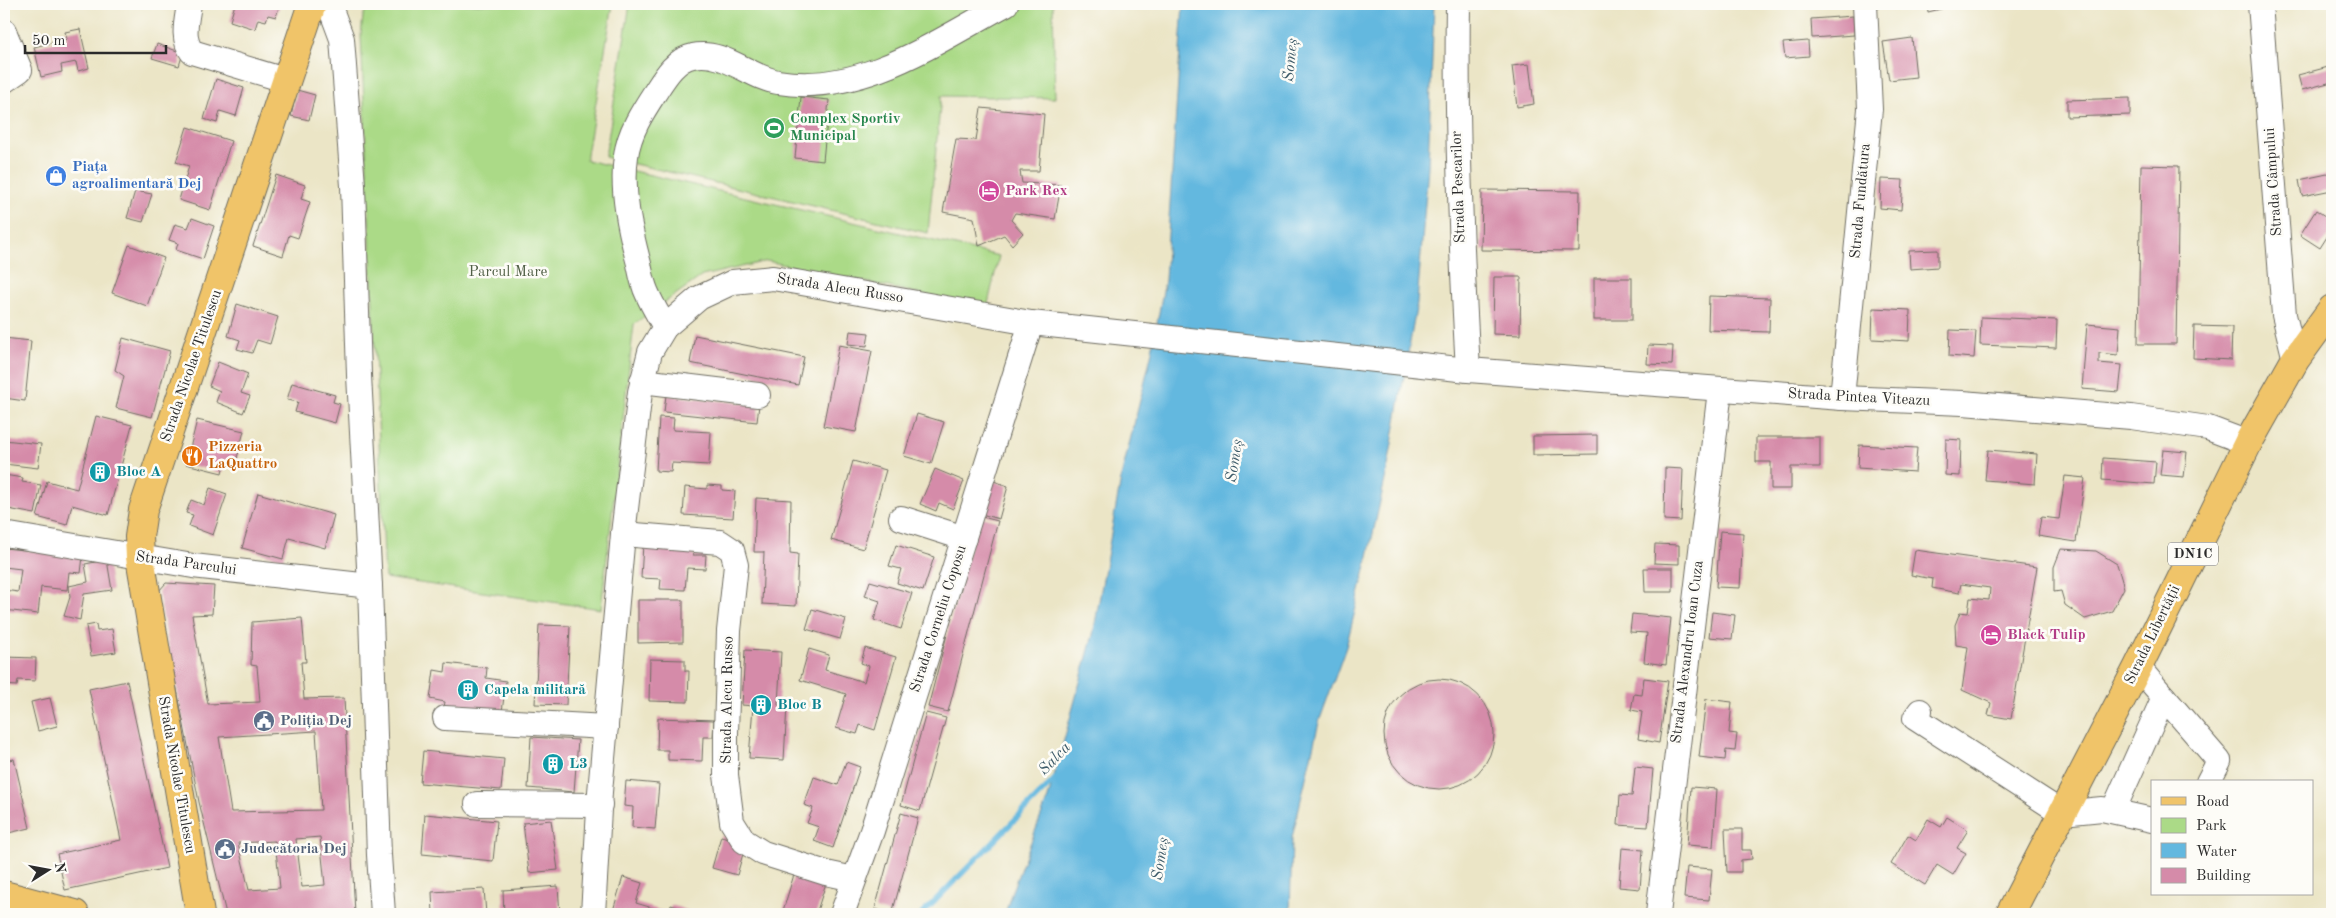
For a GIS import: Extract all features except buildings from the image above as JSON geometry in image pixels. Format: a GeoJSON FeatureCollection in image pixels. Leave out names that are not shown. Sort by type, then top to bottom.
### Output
{"type":"FeatureCollection","features":[{"type":"Feature","properties":{"kind":"main road","name":"Strada Nicolae Titulescu"},"geometry":{"type":"LineString","coordinates":[[200,914],[140,557],[139,537],[144,510],[312,4]]}},
{"type":"Feature","properties":{"kind":"main road","name":"Strada Libertății"},"geometry":{"type":"LineString","coordinates":[[2010,914],[2138,667],[2248,442],[2295,360],[2332,309]]}},
{"type":"Feature","properties":{"kind":"main road"},"geometry":{"type":"LineString","coordinates":[[4,895],[75,914]]}},
{"type":"Feature","properties":{"kind":"street"},"geometry":{"type":"LineString","coordinates":[[189,4],[185,37],[186,44],[192,52],[288,81]]}},
{"type":"Feature","properties":{"kind":"street"},"geometry":{"type":"LineString","coordinates":[[330,4],[342,39],[353,186],[359,375],[370,586],[379,855],[383,914]]}},
{"type":"Feature","properties":{"kind":"street"},"geometry":{"type":"LineString","coordinates":[[665,327],[646,292],[629,228],[625,189],[626,155],[635,125],[647,105],[678,63],[692,56],[706,54],[729,62],[770,81],[798,86],[826,84],[886,67],[1006,4]]}},
{"type":"Feature","properties":{"kind":"street","name":"Strada Pescarilor"},"geometry":{"type":"LineString","coordinates":[[1457,369],[1461,252],[1457,100],[1458,4]]}},
{"type":"Feature","properties":{"kind":"street","name":"Strada Fundătura"},"geometry":{"type":"LineString","coordinates":[[1842,398],[1870,109],[1865,4]]}},
{"type":"Feature","properties":{"kind":"street","name":"Strada Câmpului"},"geometry":{"type":"LineString","coordinates":[[2260,4],[2284,315],[2295,360]]}},
{"type":"Feature","properties":{"kind":"street"},"geometry":{"type":"LineString","coordinates":[[4,31],[20,70],[4,81]]}},
{"type":"Feature","properties":{"kind":"street","name":"Strada Alecu Russo"},"geometry":{"type":"LineString","coordinates":[[593,914],[606,727],[623,534],[642,381],[650,352],[665,327],[699,298],[733,282],[773,278],[1030,322],[1088,329]]}},
{"type":"Feature","properties":{"kind":"street","name":"Strada Corneliu Coposu"},"geometry":{"type":"LineString","coordinates":[[842,914],[872,831],[1030,322]]}},
{"type":"Feature","properties":{"kind":"street","name":"Strada Pintea Viteazu"},"geometry":{"type":"LineString","coordinates":[[1088,329],[1457,369],[1720,390],[1963,403],[2131,417],[2208,428],[2248,442]]}},
{"type":"Feature","properties":{"kind":"street"},"geometry":{"type":"LineString","coordinates":[[642,381],[758,395]]}},
{"type":"Feature","properties":{"kind":"street","name":"Strada Alexandru Ioan Cuza"},"geometry":{"type":"LineString","coordinates":[[1658,914],[1720,390]]}},
{"type":"Feature","properties":{"kind":"street"},"geometry":{"type":"LineString","coordinates":[[901,518],[964,538]]}},
{"type":"Feature","properties":{"kind":"street","name":"Strada Parcului"},"geometry":{"type":"LineString","coordinates":[[4,534],[194,566],[370,586]]}},
{"type":"Feature","properties":{"kind":"street","name":"Strada Alecu Russo"},"geometry":{"type":"LineString","coordinates":[[623,534],[720,542],[732,550],[736,565],[729,631],[726,775],[732,822],[744,841],[763,853],[826,873],[854,879]]}},
{"type":"Feature","properties":{"kind":"street"},"geometry":{"type":"LineString","coordinates":[[2138,667],[2219,761],[2209,780]]}},
{"type":"Feature","properties":{"kind":"street"},"geometry":{"type":"LineString","coordinates":[[2113,811],[2164,697]]}},
{"type":"Feature","properties":{"kind":"street"},"geometry":{"type":"LineString","coordinates":[[1918,714],[2013,774],[2062,813],[2102,809],[2151,820]]}},
{"type":"Feature","properties":{"kind":"street"},"geometry":{"type":"LineString","coordinates":[[445,718],[606,727]]}},
{"type":"Feature","properties":{"kind":"street"},"geometry":{"type":"LineString","coordinates":[[478,804],[600,805]]}},
{"type":"Feature","properties":{"kind":"green space","name":"Parcul Mare"},"geometry":{"type":"Polygon","coordinates":[[[386,4],[613,4],[586,160],[999,256],[987,308],[767,261],[702,276],[634,324],[601,609],[385,578],[361,35],[363,16],[368,6],[383,11],[386,4]]]}},
{"type":"Feature","properties":{"kind":"green space","name":"Complex Sportiv Municipal"},"geometry":{"type":"Polygon","coordinates":[[[630,4],[1053,4],[1055,98],[941,96],[928,233],[605,157],[630,4]]]}},
{"type":"Feature","properties":{"kind":"water","name":"Someș"},"geometry":{"type":"Polygon","coordinates":[[[1183,4],[1434,4],[1428,167],[1417,303],[1388,466],[1346,647],[1319,722],[1292,838],[1290,914],[1005,914],[1048,798],[1093,635],[1122,473],[1151,356],[1165,280],[1183,4]]]}},
{"type":"Feature","properties":{"kind":"waterway","name":"Salca"},"geometry":{"type":"LineString","coordinates":[[922,914],[1057,777]]}},
{"type":"Feature","properties":{"kind":"place","name":"Complex Sportiv Municipal"},"geometry":{"type":"Point","coordinates":[774,128]}},
{"type":"Feature","properties":{"kind":"place","name":"Piața agroalimentară Dej"},"geometry":{"type":"Point","coordinates":[56,176]}},
{"type":"Feature","properties":{"kind":"place","name":"Park Rex"},"geometry":{"type":"Point","coordinates":[989,191]}},
{"type":"Feature","properties":{"kind":"place","name":"Pizzeria LaQuattro"},"geometry":{"type":"Point","coordinates":[192,456]}},
{"type":"Feature","properties":{"kind":"place","name":"Bloc A"},"geometry":{"type":"Point","coordinates":[100,472]}},
{"type":"Feature","properties":{"kind":"place","name":"Black Tulip"},"geometry":{"type":"Point","coordinates":[1991,635]}},
{"type":"Feature","properties":{"kind":"place","name":"Capela militară"},"geometry":{"type":"Point","coordinates":[468,690]}},
{"type":"Feature","properties":{"kind":"place","name":"Bloc B"},"geometry":{"type":"Point","coordinates":[761,705]}},
{"type":"Feature","properties":{"kind":"place","name":"Poliția Dej"},"geometry":{"type":"Point","coordinates":[264,721]}},
{"type":"Feature","properties":{"kind":"place","name":"L3"},"geometry":{"type":"Point","coordinates":[553,764]}},
{"type":"Feature","properties":{"kind":"place","name":"Judecătoria Dej"},"geometry":{"type":"Point","coordinates":[225,849]}}]}
